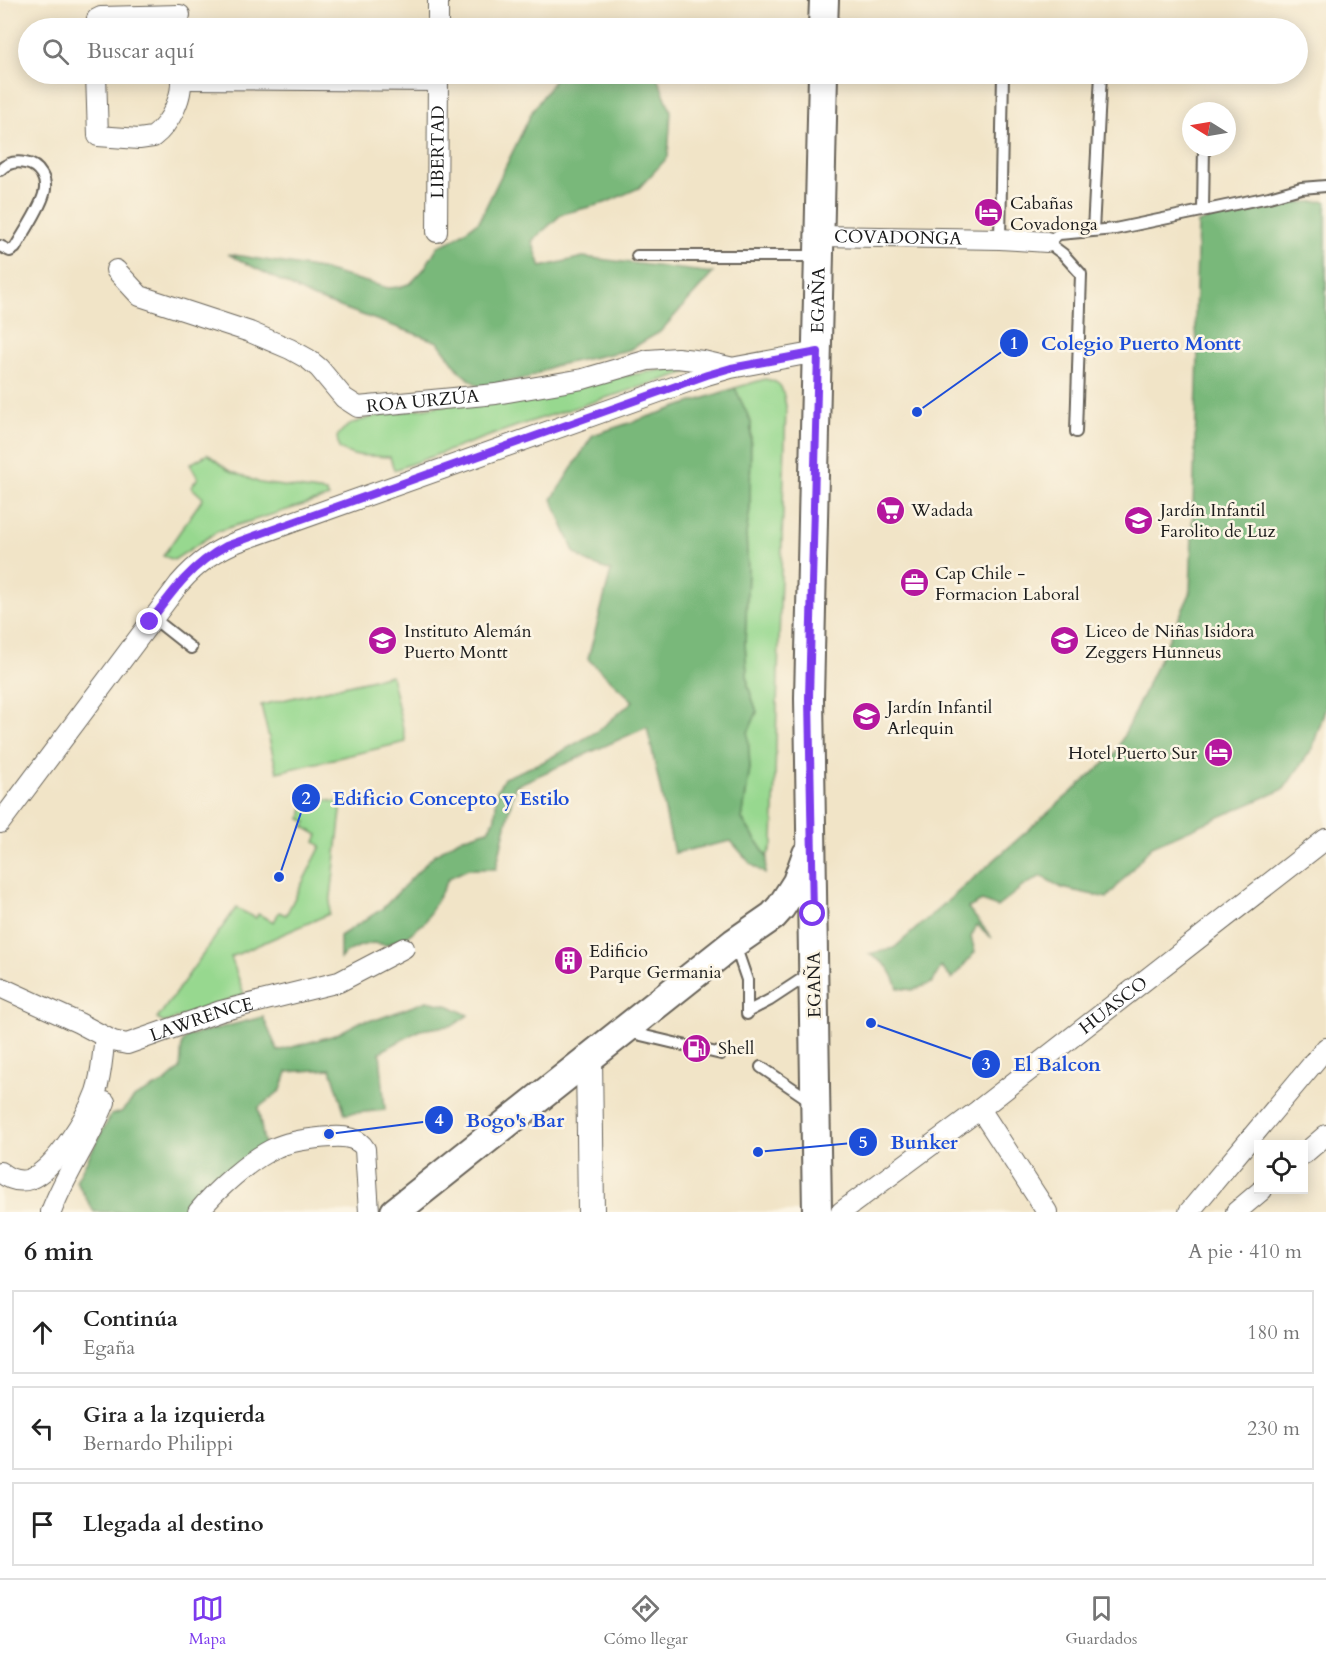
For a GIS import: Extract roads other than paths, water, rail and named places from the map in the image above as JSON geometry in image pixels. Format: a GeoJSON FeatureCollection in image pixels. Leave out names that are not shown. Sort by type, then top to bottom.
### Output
{"type":"FeatureCollection","features":[{"type":"Feature","properties":{"kind":"main road"},"geometry":{"type":"LineString","coordinates":[[824,0],[824,18]]}},
{"type":"Feature","properties":{"kind":"main road","name":"EGAÑA"},"geometry":{"type":"LineString","coordinates":[[817,1212],[809,698],[823,84]]}},
{"type":"Feature","properties":{"kind":"main road"},"geometry":{"type":"LineString","coordinates":[[742,937],[768,904],[784,877],[797,843],[810,788]]}},
{"type":"Feature","properties":{"kind":"main road"},"geometry":{"type":"LineString","coordinates":[[395,1212],[742,937],[773,916],[791,894],[797,882],[807,858],[811,835]]}},
{"type":"Feature","properties":{"kind":"main road"},"geometry":{"type":"LineString","coordinates":[[773,916],[786,916],[802,925],[809,934],[814,966]]}},
{"type":"Feature","properties":{"kind":"street"},"geometry":{"type":"LineString","coordinates":[[438,0],[438,18]]}},
{"type":"Feature","properties":{"kind":"street"},"geometry":{"type":"LineString","coordinates":[[100,18],[180,14]]}},
{"type":"Feature","properties":{"kind":"street"},"geometry":{"type":"LineString","coordinates":[[96,84],[97,133],[101,138],[139,139],[153,137],[168,119],[177,101],[180,84]]}},
{"type":"Feature","properties":{"kind":"street","name":"LIBERTAD"},"geometry":{"type":"LineString","coordinates":[[437,232],[438,84]]}},
{"type":"Feature","properties":{"kind":"street","name":"COVADONGA"},"geometry":{"type":"LineString","coordinates":[[820,246],[1000,239],[1047,242]]}},
{"type":"Feature","properties":{"kind":"street","name":"ROA URZÚA"},"geometry":{"type":"LineString","coordinates":[[116,270],[140,296],[250,332],[308,359],[319,368],[344,398],[358,407],[496,394],[583,379],[648,360],[677,358],[731,368]]}},
{"type":"Feature","properties":{"kind":"street"},"geometry":{"type":"LineString","coordinates":[[0,823],[179,584],[195,566],[226,546],[707,375],[731,368],[818,352]]}},
{"type":"Feature","properties":{"kind":"street","name":"HUASCO"},"geometry":{"type":"LineString","coordinates":[[841,1212],[980,1109],[1326,839]]}},
{"type":"Feature","properties":{"kind":"street","name":"LAWRENCE"},"geometry":{"type":"LineString","coordinates":[[0,987],[79,1023],[105,1038],[119,1044],[127,1044],[221,1011],[339,982],[404,948]]}},
{"type":"Feature","properties":{"kind":"street"},"geometry":{"type":"LineString","coordinates":[[0,1172],[12,1180],[30,1179],[46,1168],[67,1143],[96,1093],[105,1038]]}},
{"type":"Feature","properties":{"kind":"street"},"geometry":{"type":"LineString","coordinates":[[51,1212],[58,1192],[89,1137],[107,1096],[110,1066],[105,1038]]}},
{"type":"Feature","properties":{"kind":"street"},"geometry":{"type":"LineString","coordinates":[[1189,1212],[1326,1048]]}},
{"type":"Feature","properties":{"kind":"street"},"geometry":{"type":"LineString","coordinates":[[589,1058],[591,1212]]}},
{"type":"Feature","properties":{"kind":"street"},"geometry":{"type":"LineString","coordinates":[[980,1109],[1047,1212]]}},
{"type":"Feature","properties":{"kind":"street"},"geometry":{"type":"LineString","coordinates":[[1308,1151],[1326,1135]]}},
{"type":"Feature","properties":{"kind":"street"},"geometry":{"type":"LineString","coordinates":[[198,1212],[222,1186],[277,1147],[303,1140],[337,1136],[358,1141],[365,1149],[369,1212]]}},
{"type":"Feature","properties":{"kind":"street"},"geometry":{"type":"LineString","coordinates":[[1236,1212],[1257,1194]]}},
{"type":"Feature","properties":{"kind":"lane"},"geometry":{"type":"LineString","coordinates":[[1000,239],[1003,84]]}},
{"type":"Feature","properties":{"kind":"lane"},"geometry":{"type":"LineString","coordinates":[[1093,231],[1100,84]]}},
{"type":"Feature","properties":{"kind":"lane"},"geometry":{"type":"LineString","coordinates":[[1203,210],[1204,156]]}},
{"type":"Feature","properties":{"kind":"lane"},"geometry":{"type":"LineString","coordinates":[[0,170],[6,164],[20,162],[32,164],[40,171],[46,183],[44,195],[15,248],[10,251],[0,246]]}},
{"type":"Feature","properties":{"kind":"lane"},"geometry":{"type":"LineString","coordinates":[[1076,432],[1081,274],[1063,254],[1047,242],[1059,234],[1115,229],[1269,197],[1301,188],[1326,186]]}},
{"type":"Feature","properties":{"kind":"lane"},"geometry":{"type":"LineString","coordinates":[[637,255],[820,246]]}},
{"type":"Feature","properties":{"kind":"lane"},"geometry":{"type":"LineString","coordinates":[[153,618],[191,648]]}},
{"type":"Feature","properties":{"kind":"lane"},"geometry":{"type":"LineString","coordinates":[[742,937],[747,980],[747,1013],[770,1000],[814,966]]}},
{"type":"Feature","properties":{"kind":"lane"},"geometry":{"type":"LineString","coordinates":[[623,1031],[721,1054]]}},
{"type":"Feature","properties":{"kind":"lane"},"geometry":{"type":"LineString","coordinates":[[761,1067],[816,1105]]}},
{"type":"Feature","properties":{"kind":"place","name":"Cabañas Covadonga"},"geometry":{"type":"Point","coordinates":[989,213]}},
{"type":"Feature","properties":{"kind":"place","name":"Colegio Puerto Montt"},"geometry":{"type":"Point","coordinates":[917,412]}},
{"type":"Feature","properties":{"kind":"place","name":"Wadada"},"geometry":{"type":"Point","coordinates":[890,510]}},
{"type":"Feature","properties":{"kind":"place","name":"Jardín Infantil Farolito de Luz"},"geometry":{"type":"Point","coordinates":[1139,520]}},
{"type":"Feature","properties":{"kind":"place","name":"Cap Chile - Formacion Laboral"},"geometry":{"type":"Point","coordinates":[914,583]}},
{"type":"Feature","properties":{"kind":"place","name":"Instituto Alemán Puerto Montt"},"geometry":{"type":"Point","coordinates":[383,641]}},
{"type":"Feature","properties":{"kind":"place","name":"Liceo de Niñas Isidora Zeggers Hunneus"},"geometry":{"type":"Point","coordinates":[1064,641]}},
{"type":"Feature","properties":{"kind":"place","name":"Jardín Infantil Arlequin"},"geometry":{"type":"Point","coordinates":[866,717]}},
{"type":"Feature","properties":{"kind":"place","name":"Hotel Puerto Sur"},"geometry":{"type":"Point","coordinates":[1218,753]}},
{"type":"Feature","properties":{"kind":"place","name":"Edificio Concepto y Estilo"},"geometry":{"type":"Point","coordinates":[279,877]}},
{"type":"Feature","properties":{"kind":"place","name":"Edificio Parque Germania"},"geometry":{"type":"Point","coordinates":[568,961]}},
{"type":"Feature","properties":{"kind":"place","name":"El Balcon"},"geometry":{"type":"Point","coordinates":[871,1023]}},
{"type":"Feature","properties":{"kind":"place","name":"Shell"},"geometry":{"type":"Point","coordinates":[697,1048]}},
{"type":"Feature","properties":{"kind":"place","name":"Bogo's Bar"},"geometry":{"type":"Point","coordinates":[329,1134]}},
{"type":"Feature","properties":{"kind":"place","name":"Bunker"},"geometry":{"type":"Point","coordinates":[758,1152]}}]}
